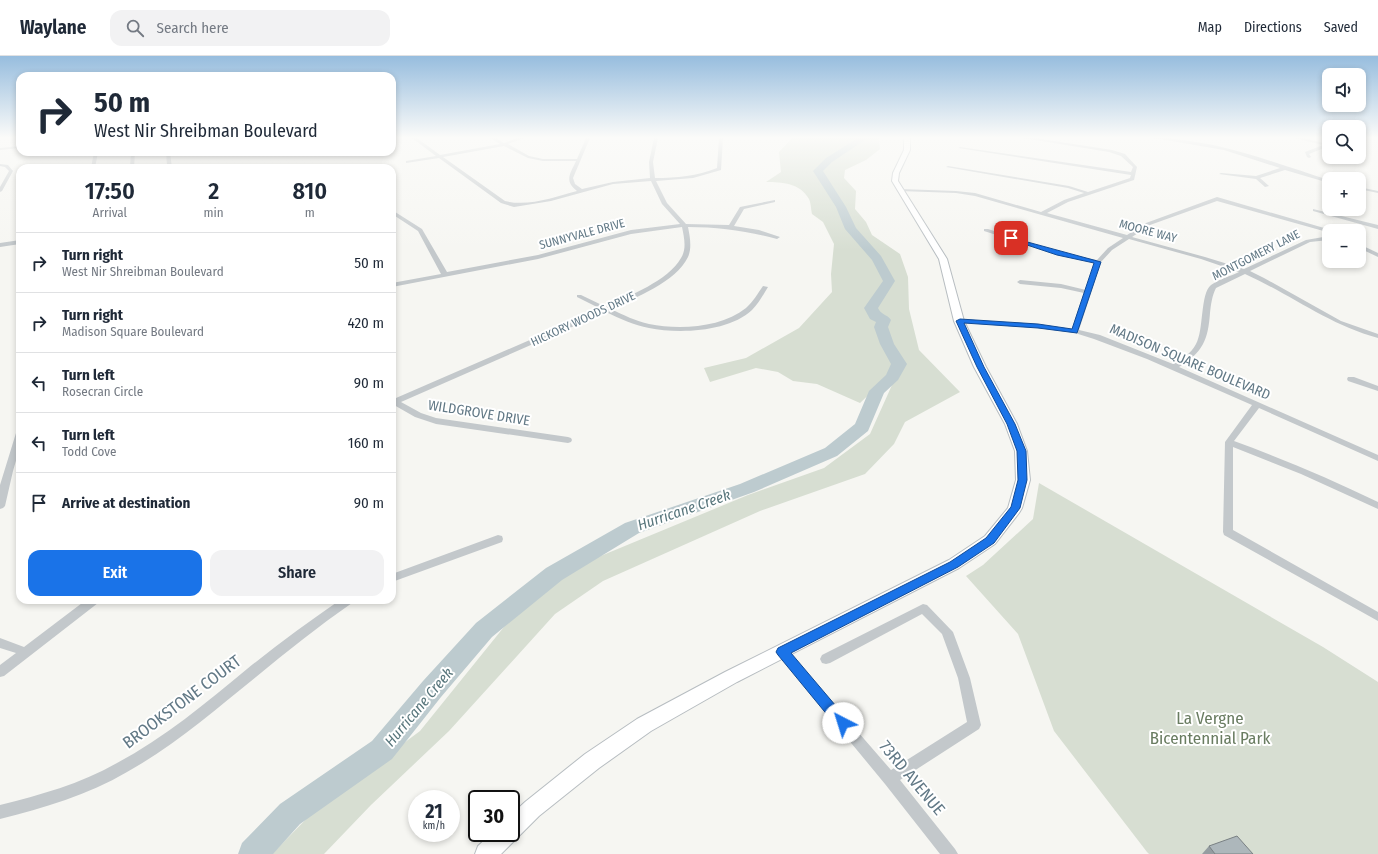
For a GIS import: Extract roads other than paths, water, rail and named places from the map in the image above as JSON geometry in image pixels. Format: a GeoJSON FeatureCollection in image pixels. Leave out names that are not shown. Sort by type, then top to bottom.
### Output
{"type":"FeatureCollection","features":[{"type":"Feature","properties":{"kind":"main road"},"geometry":{"type":"LineString","coordinates":[[520,821],[532,809],[592,761],[644,725],[732,677],[954,564],[990,540],[1015,508],[1023,480],[1021,451],[1011,424],[980,367],[960,321],[943,259],[900,190],[895,181],[896,175]]}},
{"type":"Feature","properties":{"kind":"main road"},"geometry":{"type":"LineString","coordinates":[[486,854],[499,842]]}},
{"type":"Feature","properties":{"kind":"street"},"geometry":{"type":"LineString","coordinates":[[466,175],[503,202],[514,205],[614,183],[693,178],[703,175]]}},
{"type":"Feature","properties":{"kind":"street"},"geometry":{"type":"LineString","coordinates":[[572,175],[571,178],[573,185],[581,191]]}},
{"type":"Feature","properties":{"kind":"street"},"geometry":{"type":"LineString","coordinates":[[652,175],[653,180],[665,204],[685,226]]}},
{"type":"Feature","properties":{"kind":"street"},"geometry":{"type":"LineString","coordinates":[[998,175],[1069,187],[1088,193]]}},
{"type":"Feature","properties":{"kind":"street"},"geometry":{"type":"LineString","coordinates":[[1043,213],[1066,201],[1125,182],[1132,178],[1133,175]]}},
{"type":"Feature","properties":{"kind":"street"},"geometry":{"type":"LineString","coordinates":[[1232,175],[1257,178],[1263,175]]}},
{"type":"Feature","properties":{"kind":"street"},"geometry":{"type":"LineString","coordinates":[[1308,175],[1322,180]]}},
{"type":"Feature","properties":{"kind":"street"},"geometry":{"type":"LineString","coordinates":[[1,177],[8,176]]}},
{"type":"Feature","properties":{"kind":"street"},"geometry":{"type":"LineString","coordinates":[[0,191],[8,176]]}},
{"type":"Feature","properties":{"kind":"street"},"geometry":{"type":"LineString","coordinates":[[1257,178],[1267,186]]}},
{"type":"Feature","properties":{"kind":"street"},"geometry":{"type":"LineString","coordinates":[[1366,189],[1378,192]]}},
{"type":"Feature","properties":{"kind":"street","name":"MOORE WAY"},"geometry":{"type":"LineString","coordinates":[[900,190],[956,192],[975,195],[1203,258],[1262,278],[1339,322],[1378,336]]}},
{"type":"Feature","properties":{"kind":"street"},"geometry":{"type":"LineString","coordinates":[[1075,331],[1098,262],[1110,249],[1148,224],[1217,199],[1322,229]]}},
{"type":"Feature","properties":{"kind":"street"},"geometry":{"type":"LineString","coordinates":[[731,227],[742,208],[773,201]]}},
{"type":"Feature","properties":{"kind":"street"},"geometry":{"type":"LineString","coordinates":[[1315,210],[1378,228]]}},
{"type":"Feature","properties":{"kind":"street"},"geometry":{"type":"LineString","coordinates":[[396,215],[420,230],[445,275]]}},
{"type":"Feature","properties":{"kind":"street","name":"HICKORY WOODS DRIVE"},"geometry":{"type":"LineString","coordinates":[[396,400],[607,309],[660,282],[679,265],[685,257],[688,249],[688,241],[685,226]]}},
{"type":"Feature","properties":{"kind":"street","name":"SUNNYVALE DRIVE"},"geometry":{"type":"LineString","coordinates":[[396,284],[539,257],[631,232],[662,227],[731,227],[757,231],[778,237]]}},
{"type":"Feature","properties":{"kind":"street"},"geometry":{"type":"LineString","coordinates":[[986,230],[1060,254],[1098,262]]}},
{"type":"Feature","properties":{"kind":"street","name":"MONTGOMERY LANE"},"geometry":{"type":"LineString","coordinates":[[1174,367],[1190,358],[1200,347],[1206,324],[1208,295],[1214,288],[1308,241],[1322,238]]}},
{"type":"Feature","properties":{"kind":"street"},"geometry":{"type":"LineString","coordinates":[[0,245],[16,243]]}},
{"type":"Feature","properties":{"kind":"street"},"geometry":{"type":"LineString","coordinates":[[1366,249],[1378,255]]}},
{"type":"Feature","properties":{"kind":"street"},"geometry":{"type":"LineString","coordinates":[[1020,282],[1061,286],[1087,292]]}},
{"type":"Feature","properties":{"kind":"street"},"geometry":{"type":"LineString","coordinates":[[579,296],[628,319],[649,326],[676,328],[704,327],[728,321],[740,315],[749,309],[765,287]]}},
{"type":"Feature","properties":{"kind":"street","name":"MADISON SQUARE BOULEVARD"},"geometry":{"type":"LineString","coordinates":[[960,321],[1038,326],[1075,331],[1120,345],[1174,367],[1378,458]]}},
{"type":"Feature","properties":{"kind":"street"},"geometry":{"type":"LineString","coordinates":[[1351,379],[1378,389]]}},
{"type":"Feature","properties":{"kind":"street","name":"WILDGROVE DRIVE"},"geometry":{"type":"LineString","coordinates":[[396,403],[419,417],[436,421],[568,440]]}},
{"type":"Feature","properties":{"kind":"street"},"geometry":{"type":"LineString","coordinates":[[1257,405],[1228,442],[1228,532],[1378,617]]}},
{"type":"Feature","properties":{"kind":"street"},"geometry":{"type":"LineString","coordinates":[[1228,442],[1281,461],[1324,479],[1378,506]]}},
{"type":"Feature","properties":{"kind":"street"},"geometry":{"type":"LineString","coordinates":[[0,506],[4,472],[16,443]]}},
{"type":"Feature","properties":{"kind":"street"},"geometry":{"type":"LineString","coordinates":[[396,577],[498,539]]}},
{"type":"Feature","properties":{"kind":"street"},"geometry":{"type":"LineString","coordinates":[[0,672],[89,604]]}},
{"type":"Feature","properties":{"kind":"street","name":"BROOKSTONE COURT"},"geometry":{"type":"LineString","coordinates":[[0,812],[37,803],[80,788],[121,769],[160,744],[315,623],[342,604]]}},
{"type":"Feature","properties":{"kind":"street"},"geometry":{"type":"LineString","coordinates":[[826,659],[923,608],[947,632],[964,678],[974,725],[890,779]]}},
{"type":"Feature","properties":{"kind":"street"},"geometry":{"type":"LineString","coordinates":[[0,643],[26,652]]}},
{"type":"Feature","properties":{"kind":"street","name":"73RD AVENUE"},"geometry":{"type":"LineString","coordinates":[[782,652],[890,779],[950,854]]}},
{"type":"Feature","properties":{"kind":"waterway","name":"Hurricane Creek"},"geometry":{"type":"LineString","coordinates":[[253,854],[290,814],[382,750],[432,689],[484,630],[554,574],[632,528],[747,488],[831,452],[862,427],[877,391],[892,377],[899,364],[887,344],[881,327],[884,320],[875,316],[871,308],[889,281],[877,259],[851,229],[841,207],[821,175]]}},
{"type":"Feature","properties":{"kind":"park label","name":"La Vergne Bicentennial Park"},"geometry":{"type":"Point","coordinates":[1210,728]}}]}
